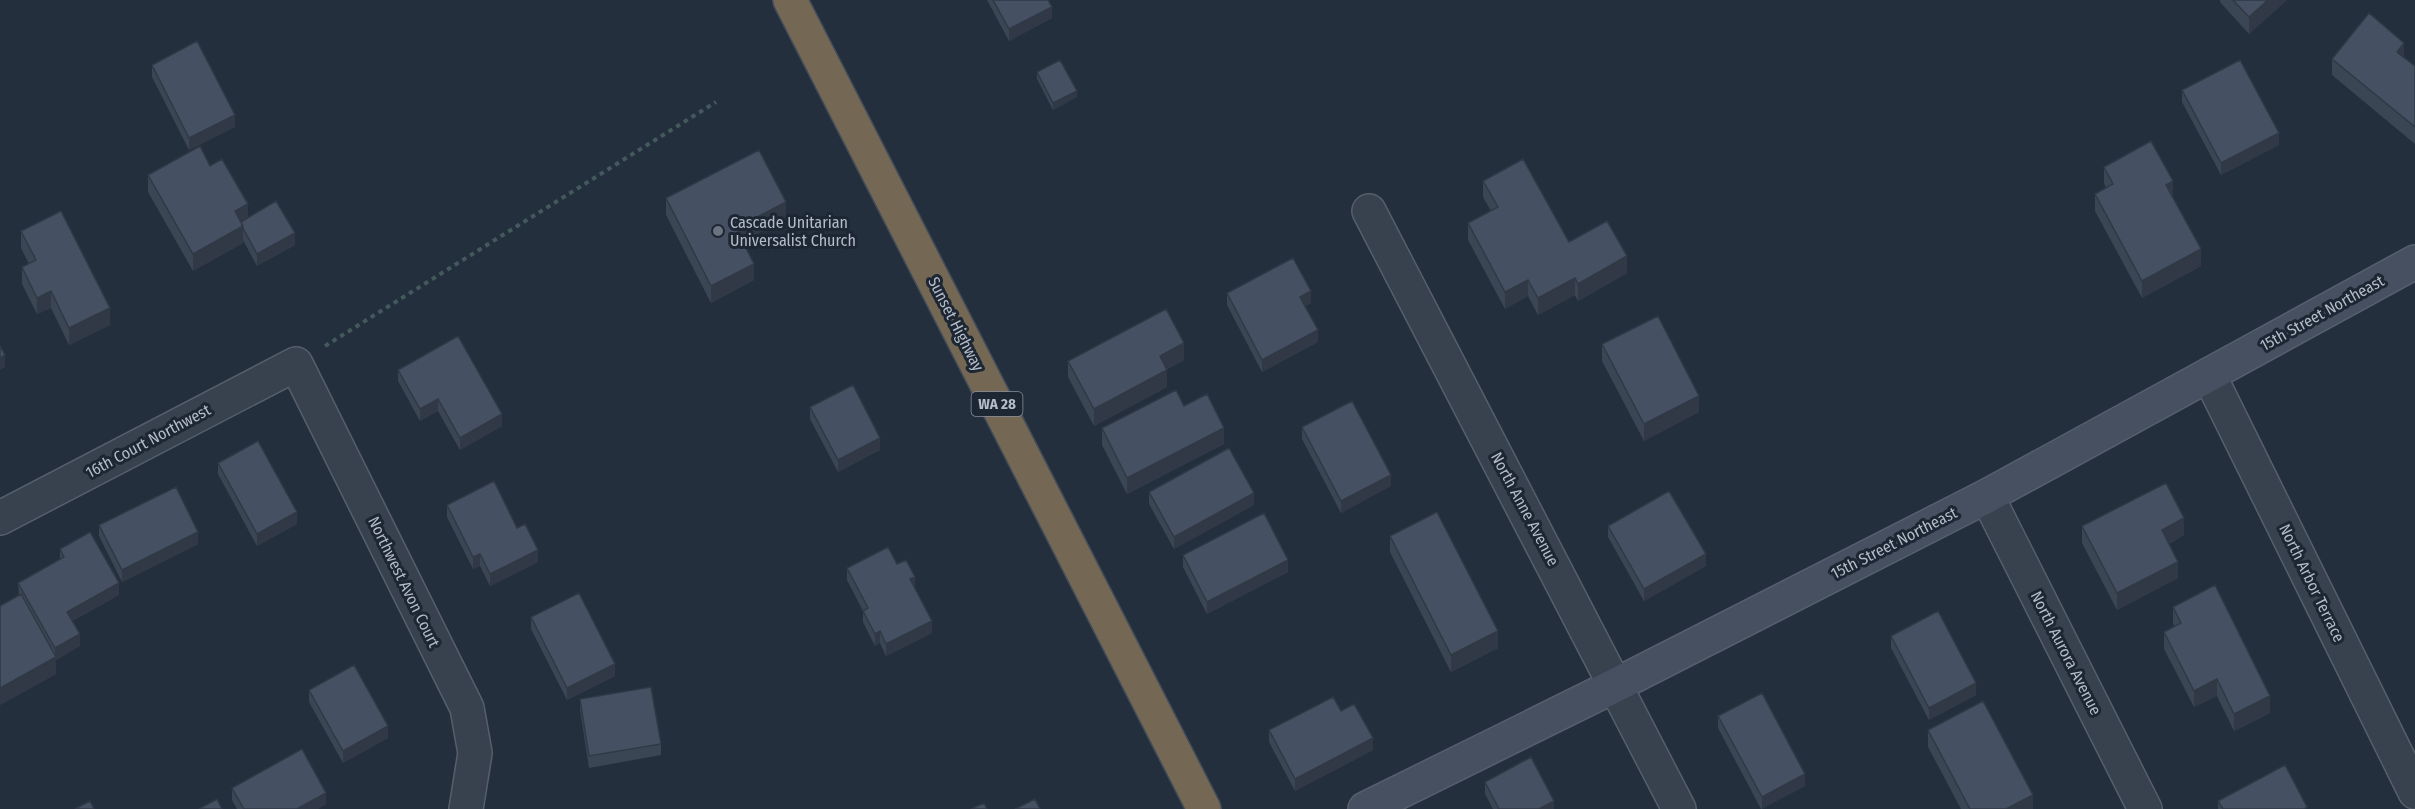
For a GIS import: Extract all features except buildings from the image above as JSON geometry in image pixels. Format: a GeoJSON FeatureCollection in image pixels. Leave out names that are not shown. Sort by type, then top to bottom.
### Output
{"type":"FeatureCollection","features":[{"type":"Feature","properties":{"kind":"highway","name":"Sunset Highway"},"geometry":{"type":"LineString","coordinates":[[789,0],[1204,809]]}},
{"type":"Feature","properties":{"kind":"street","name":"North Anne Avenue"},"geometry":{"type":"LineString","coordinates":[[1369,211],[1679,809]]}},
{"type":"Feature","properties":{"kind":"street","name":"15th Street Northeast"},"geometry":{"type":"LineString","coordinates":[[1365,809],[1616,685],[1987,496],[2415,262]]}},
{"type":"Feature","properties":{"kind":"street","name":"16th Court Northwest"},"geometry":{"type":"LineString","coordinates":[[0,518],[296,364]]}},
{"type":"Feature","properties":{"kind":"street","name":"Northwest Avon Court"},"geometry":{"type":"LineString","coordinates":[[296,364],[467,708],[475,753],[466,809]]}},
{"type":"Feature","properties":{"kind":"street","name":"North Arbor Terrace"},"geometry":{"type":"LineString","coordinates":[[2208,375],[2415,792]]}},
{"type":"Feature","properties":{"kind":"street","name":"North Aurora Avenue"},"geometry":{"type":"LineString","coordinates":[[1987,496],[2145,809]]}},
{"type":"Feature","properties":{"kind":"path"},"geometry":{"type":"LineString","coordinates":[[296,364],[716,102]]}},
{"type":"Feature","properties":{"kind":"place","name":"Cascade Unitarian Universalist Church"},"geometry":{"type":"Point","coordinates":[718,231]}}]}
